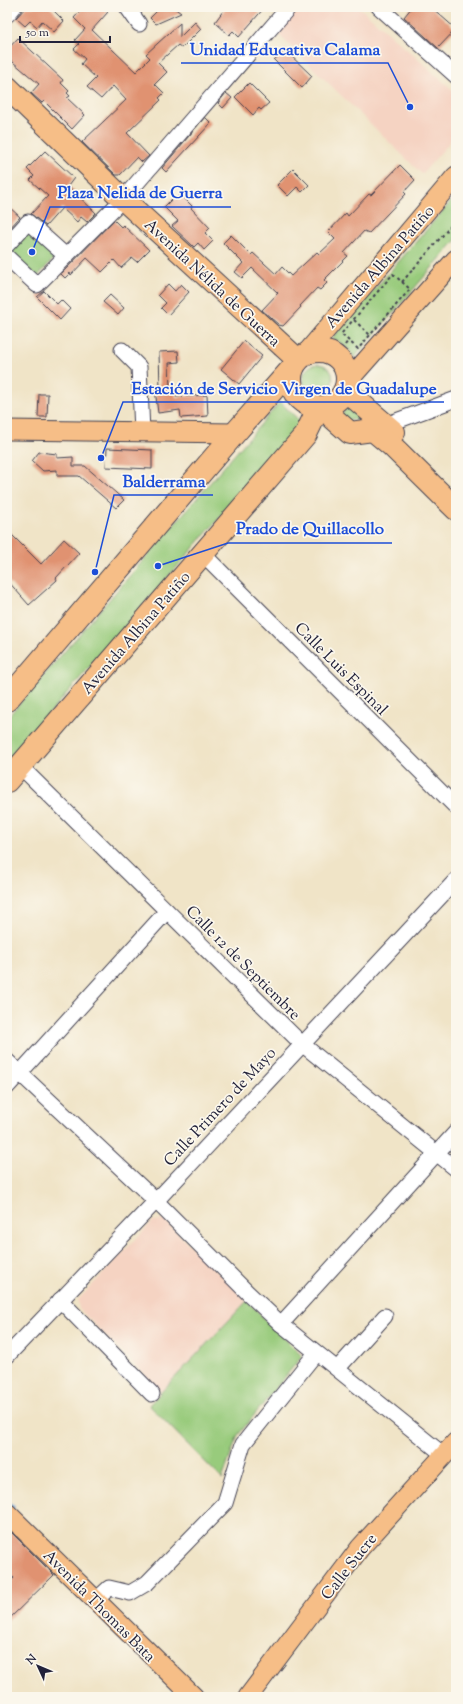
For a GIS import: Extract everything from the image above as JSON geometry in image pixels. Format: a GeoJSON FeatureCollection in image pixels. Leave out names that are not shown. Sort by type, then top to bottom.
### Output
{"type":"FeatureCollection","features":[{"type":"Feature","properties":{"kind":"highway","name":"Avenida Nélida de Guerra"},"geometry":{"type":"LineString","coordinates":[[7,87],[123,199],[299,361]]}},
{"type":"Feature","properties":{"kind":"highway"},"geometry":{"type":"LineString","coordinates":[[346,386],[334,403],[323,407],[311,406],[303,402],[297,397],[291,382],[299,361],[317,351],[337,357],[345,369],[346,386],[370,414],[391,445],[456,509]]}},
{"type":"Feature","properties":{"kind":"highway","name":"Avenida Albina Patiño"},"geometry":{"type":"LineString","coordinates":[[7,700],[235,433],[299,361]]}},
{"type":"Feature","properties":{"kind":"highway"},"geometry":{"type":"LineString","coordinates":[[323,407],[350,433],[380,428],[456,491]]}},
{"type":"Feature","properties":{"kind":"highway","name":"Avenida Albina Patiño"},"geometry":{"type":"LineString","coordinates":[[13,773],[306,434],[323,407]]}},
{"type":"Feature","properties":{"kind":"main road","name":"Avenida Albina Patiño"},"geometry":{"type":"LineString","coordinates":[[299,361],[456,176]]}},
{"type":"Feature","properties":{"kind":"main road"},"geometry":{"type":"LineString","coordinates":[[346,386],[456,259]]}},
{"type":"Feature","properties":{"kind":"main road"},"geometry":{"type":"LineString","coordinates":[[7,430],[235,433]]}},
{"type":"Feature","properties":{"kind":"main road","name":"Calle Sucre"},"geometry":{"type":"LineString","coordinates":[[248,1697],[360,1548],[450,1449]]}},
{"type":"Feature","properties":{"kind":"main road","name":"Avenida Thomas Bata"},"geometry":{"type":"LineString","coordinates":[[7,1513],[194,1697]]}},
{"type":"Feature","properties":{"kind":"street"},"geometry":{"type":"LineString","coordinates":[[7,15],[14,7]]}},
{"type":"Feature","properties":{"kind":"street"},"geometry":{"type":"LineString","coordinates":[[127,7],[139,24]]}},
{"type":"Feature","properties":{"kind":"street"},"geometry":{"type":"LineString","coordinates":[[7,258],[37,285],[123,199],[290,7]]}},
{"type":"Feature","properties":{"kind":"street"},"geometry":{"type":"LineString","coordinates":[[379,7],[456,76]]}},
{"type":"Feature","properties":{"kind":"street"},"geometry":{"type":"LineString","coordinates":[[7,245],[28,222],[66,256]]}},
{"type":"Feature","properties":{"kind":"street"},"geometry":{"type":"LineString","coordinates":[[122,350],[139,367],[142,431]]}},
{"type":"Feature","properties":{"kind":"street"},"geometry":{"type":"LineString","coordinates":[[380,428],[456,399]]}},
{"type":"Feature","properties":{"kind":"street","name":"Calle Luis Espinal"},"geometry":{"type":"LineString","coordinates":[[203,554],[456,807]]}},
{"type":"Feature","properties":{"kind":"street","name":"Calle 12 de Septiembre"},"geometry":{"type":"LineString","coordinates":[[13,773],[167,911],[302,1044],[456,1169]]}},
{"type":"Feature","properties":{"kind":"street","name":"Calle Primero de Mayo"},"geometry":{"type":"LineString","coordinates":[[7,1356],[156,1201],[456,880]]}},
{"type":"Feature","properties":{"kind":"street"},"geometry":{"type":"LineString","coordinates":[[7,1087],[167,911]]}},
{"type":"Feature","properties":{"kind":"street"},"geometry":{"type":"LineString","coordinates":[[7,1061],[156,1201],[248,1293],[282,1324],[316,1353],[450,1449]]}},
{"type":"Feature","properties":{"kind":"street"},"geometry":{"type":"LineString","coordinates":[[282,1324],[456,1132]]}},
{"type":"Feature","properties":{"kind":"street"},"geometry":{"type":"LineString","coordinates":[[60,1300],[152,1394]]}},
{"type":"Feature","properties":{"kind":"street"},"geometry":{"type":"LineString","coordinates":[[338,1368],[385,1316]]}},
{"type":"Feature","properties":{"kind":"street"},"geometry":{"type":"LineString","coordinates":[[96,1600],[109,1588],[130,1593],[147,1583],[225,1503],[243,1444],[316,1353]]}},
{"type":"Feature","properties":{"kind":"path"},"geometry":{"type":"LineString","coordinates":[[402,282],[456,220]]}},
{"type":"Feature","properties":{"kind":"path"},"geometry":{"type":"LineString","coordinates":[[393,274],[410,289],[358,349],[340,334],[353,320],[393,274]]}},
{"type":"Feature","properties":{"kind":"path"},"geometry":{"type":"LineString","coordinates":[[353,320],[370,335]]}},
{"type":"Feature","properties":{"kind":"path"},"geometry":{"type":"LineString","coordinates":[[344,345],[348,341]]}},
{"type":"Feature","properties":{"kind":"shaded area"},"geometry":{"type":"Polygon","coordinates":[[[301,7],[359,7],[456,93],[456,135],[422,174],[277,33],[301,7]]]}},
{"type":"Feature","properties":{"kind":"shaded area"},"geometry":{"type":"Polygon","coordinates":[[[164,1220],[247,1301],[162,1392],[79,1309],[78,1300],[153,1221],[164,1220]]]}},
{"type":"Feature","properties":{"kind":"green space"},"geometry":{"type":"Polygon","coordinates":[[[456,196],[456,240],[354,358],[345,346],[332,338],[456,196]]]}},
{"type":"Feature","properties":{"kind":"green space"},"geometry":{"type":"Polygon","coordinates":[[[31,231],[57,255],[36,278],[12,255],[11,249],[26,232],[31,231]]]}},
{"type":"Feature","properties":{"kind":"green space"},"geometry":{"type":"Polygon","coordinates":[[[318,364],[324,365],[332,373],[332,385],[324,393],[318,394],[312,393],[304,385],[303,379],[304,373],[312,365],[318,364]]]}},
{"type":"Feature","properties":{"kind":"green space"},"geometry":{"type":"Polygon","coordinates":[[[280,402],[302,423],[7,762],[7,718],[280,402]]]}},
{"type":"Feature","properties":{"kind":"green space"},"geometry":{"type":"Polygon","coordinates":[[[350,404],[364,418],[344,421],[339,418],[350,404]]]}},
{"type":"Feature","properties":{"kind":"green space"},"geometry":{"type":"Polygon","coordinates":[[[247,1301],[302,1356],[238,1435],[222,1479],[149,1405],[247,1301]]]}},
{"type":"Feature","properties":{"kind":"building"},"geometry":{"type":"Polygon","coordinates":[[[26,7],[50,7],[64,21],[54,32],[42,21],[37,27],[30,21],[25,26],[16,18],[26,7]]]}},
{"type":"Feature","properties":{"kind":"building"},"geometry":{"type":"Polygon","coordinates":[[[84,7],[102,7],[108,12],[92,30],[136,72],[150,58],[146,54],[180,23],[180,37],[195,22],[201,29],[182,48],[178,45],[158,63],[167,72],[155,84],[164,93],[159,98],[161,100],[127,133],[149,156],[142,162],[137,157],[120,175],[116,175],[82,142],[126,100],[113,86],[101,99],[87,87],[96,78],[81,64],[85,59],[74,49],[79,44],[75,40],[85,29],[74,18],[84,7]]]}},
{"type":"Feature","properties":{"kind":"building"},"geometry":{"type":"Polygon","coordinates":[[[161,7],[173,7],[181,13],[156,24],[150,18],[161,7]]]}},
{"type":"Feature","properties":{"kind":"building"},"geometry":{"type":"Polygon","coordinates":[[[226,7],[265,7],[239,37],[233,31],[229,35],[215,22],[226,7]]]}},
{"type":"Feature","properties":{"kind":"building"},"geometry":{"type":"Polygon","coordinates":[[[412,7],[431,7],[456,29],[438,48],[404,17],[412,7]]]}},
{"type":"Feature","properties":{"kind":"building"},"geometry":{"type":"Polygon","coordinates":[[[18,38],[63,80],[61,83],[69,91],[67,93],[70,96],[67,98],[85,115],[72,129],[44,101],[42,103],[31,93],[39,84],[7,57],[7,50],[18,38]]]}},
{"type":"Feature","properties":{"kind":"building"},"geometry":{"type":"Polygon","coordinates":[[[285,50],[312,76],[302,88],[274,60],[285,50]]]}},
{"type":"Feature","properties":{"kind":"building"},"geometry":{"type":"Polygon","coordinates":[[[249,83],[269,103],[261,110],[259,108],[253,115],[235,97],[249,83]]]}},
{"type":"Feature","properties":{"kind":"building"},"geometry":{"type":"Polygon","coordinates":[[[226,93],[232,98],[223,108],[218,103],[226,93]]]}},
{"type":"Feature","properties":{"kind":"building"},"geometry":{"type":"Polygon","coordinates":[[[205,117],[211,123],[166,172],[162,168],[205,117]]]}},
{"type":"Feature","properties":{"kind":"building"},"geometry":{"type":"Polygon","coordinates":[[[45,151],[74,178],[68,186],[96,213],[87,222],[81,217],[77,222],[62,208],[46,226],[31,214],[48,196],[30,180],[34,176],[27,169],[45,151]]]}},
{"type":"Feature","properties":{"kind":"building"},"geometry":{"type":"Polygon","coordinates":[[[400,165],[415,180],[404,192],[406,194],[369,233],[364,231],[344,253],[348,256],[324,280],[327,283],[320,290],[317,288],[283,326],[279,325],[262,310],[278,293],[252,268],[242,278],[235,272],[243,263],[223,243],[231,235],[251,255],[253,253],[276,274],[282,267],[291,276],[317,252],[319,254],[335,239],[328,232],[346,213],[348,216],[369,194],[371,195],[400,165]]]}},
{"type":"Feature","properties":{"kind":"building"},"geometry":{"type":"Polygon","coordinates":[[[293,169],[309,185],[302,192],[297,187],[288,196],[277,185],[293,169]]]}},
{"type":"Feature","properties":{"kind":"building"},"geometry":{"type":"Polygon","coordinates":[[[181,195],[210,228],[205,233],[213,241],[204,250],[198,243],[194,247],[172,226],[178,221],[164,207],[173,198],[175,200],[181,195]]]}},
{"type":"Feature","properties":{"kind":"building"},"geometry":{"type":"Polygon","coordinates":[[[7,205],[20,217],[7,231],[7,205]]]}},
{"type":"Feature","properties":{"kind":"building"},"geometry":{"type":"Polygon","coordinates":[[[114,220],[121,227],[123,225],[149,250],[137,262],[132,258],[121,268],[114,260],[102,272],[87,258],[71,275],[70,273],[65,278],[61,274],[114,220]]]}},
{"type":"Feature","properties":{"kind":"building"},"geometry":{"type":"Polygon","coordinates":[[[168,284],[175,291],[181,284],[189,292],[168,315],[161,308],[166,303],[158,295],[168,284]]]}},
{"type":"Feature","properties":{"kind":"building"},"geometry":{"type":"Polygon","coordinates":[[[44,291],[57,304],[61,300],[70,309],[60,320],[37,297],[44,291]]]}},
{"type":"Feature","properties":{"kind":"building"},"geometry":{"type":"Polygon","coordinates":[[[110,295],[124,308],[118,315],[103,302],[110,295]]]}},
{"type":"Feature","properties":{"kind":"building"},"geometry":{"type":"Polygon","coordinates":[[[244,341],[262,356],[239,384],[221,369],[244,341]]]}},
{"type":"Feature","properties":{"kind":"building"},"geometry":{"type":"Polygon","coordinates":[[[178,351],[179,362],[169,363],[170,388],[174,387],[176,397],[207,395],[208,416],[181,418],[180,410],[158,413],[155,389],[160,389],[159,352],[178,351]]]}},
{"type":"Feature","properties":{"kind":"building"},"geometry":{"type":"Polygon","coordinates":[[[39,394],[48,394],[47,417],[38,417],[39,394]]]}},
{"type":"Feature","properties":{"kind":"building"},"geometry":{"type":"Polygon","coordinates":[[[107,448],[152,450],[152,469],[106,467],[107,448]]]}},
{"type":"Feature","properties":{"kind":"building"},"geometry":{"type":"Polygon","coordinates":[[[39,452],[57,454],[57,458],[73,457],[73,466],[85,466],[124,500],[116,508],[79,476],[57,476],[57,470],[43,471],[32,461],[39,452]]]}},
{"type":"Feature","properties":{"kind":"building"},"geometry":{"type":"Polygon","coordinates":[[[7,530],[41,564],[64,539],[79,553],[56,578],[57,580],[29,605],[7,580],[7,530]]]}},
{"type":"Feature","properties":{"kind":"building"},"geometry":{"type":"Polygon","coordinates":[[[7,1528],[54,1575],[7,1621],[7,1585],[14,1578],[7,1572],[7,1528]]]}},
{"type":"Feature","properties":{"kind":"waterway"},"geometry":{"type":"LineString","coordinates":[[7,1501],[13,1507]]}},
{"type":"Feature","properties":{"kind":"waterway"},"geometry":{"type":"LineString","coordinates":[[196,1686],[208,1697]]}},
{"type":"Feature","properties":{"kind":"place","name":"Unidad Educativa Calama"},"geometry":{"type":"Point","coordinates":[410,107]}},
{"type":"Feature","properties":{"kind":"place","name":"Plaza Nelida de Guerra"},"geometry":{"type":"Point","coordinates":[32,252]}},
{"type":"Feature","properties":{"kind":"place","name":"Estación de Servicio Virgen de Guadalupe"},"geometry":{"type":"Point","coordinates":[101,458]}},
{"type":"Feature","properties":{"kind":"place","name":"Prado de Quillacollo"},"geometry":{"type":"Point","coordinates":[158,566]}},
{"type":"Feature","properties":{"kind":"place","name":"Balderrama"},"geometry":{"type":"Point","coordinates":[95,572]}}]}
